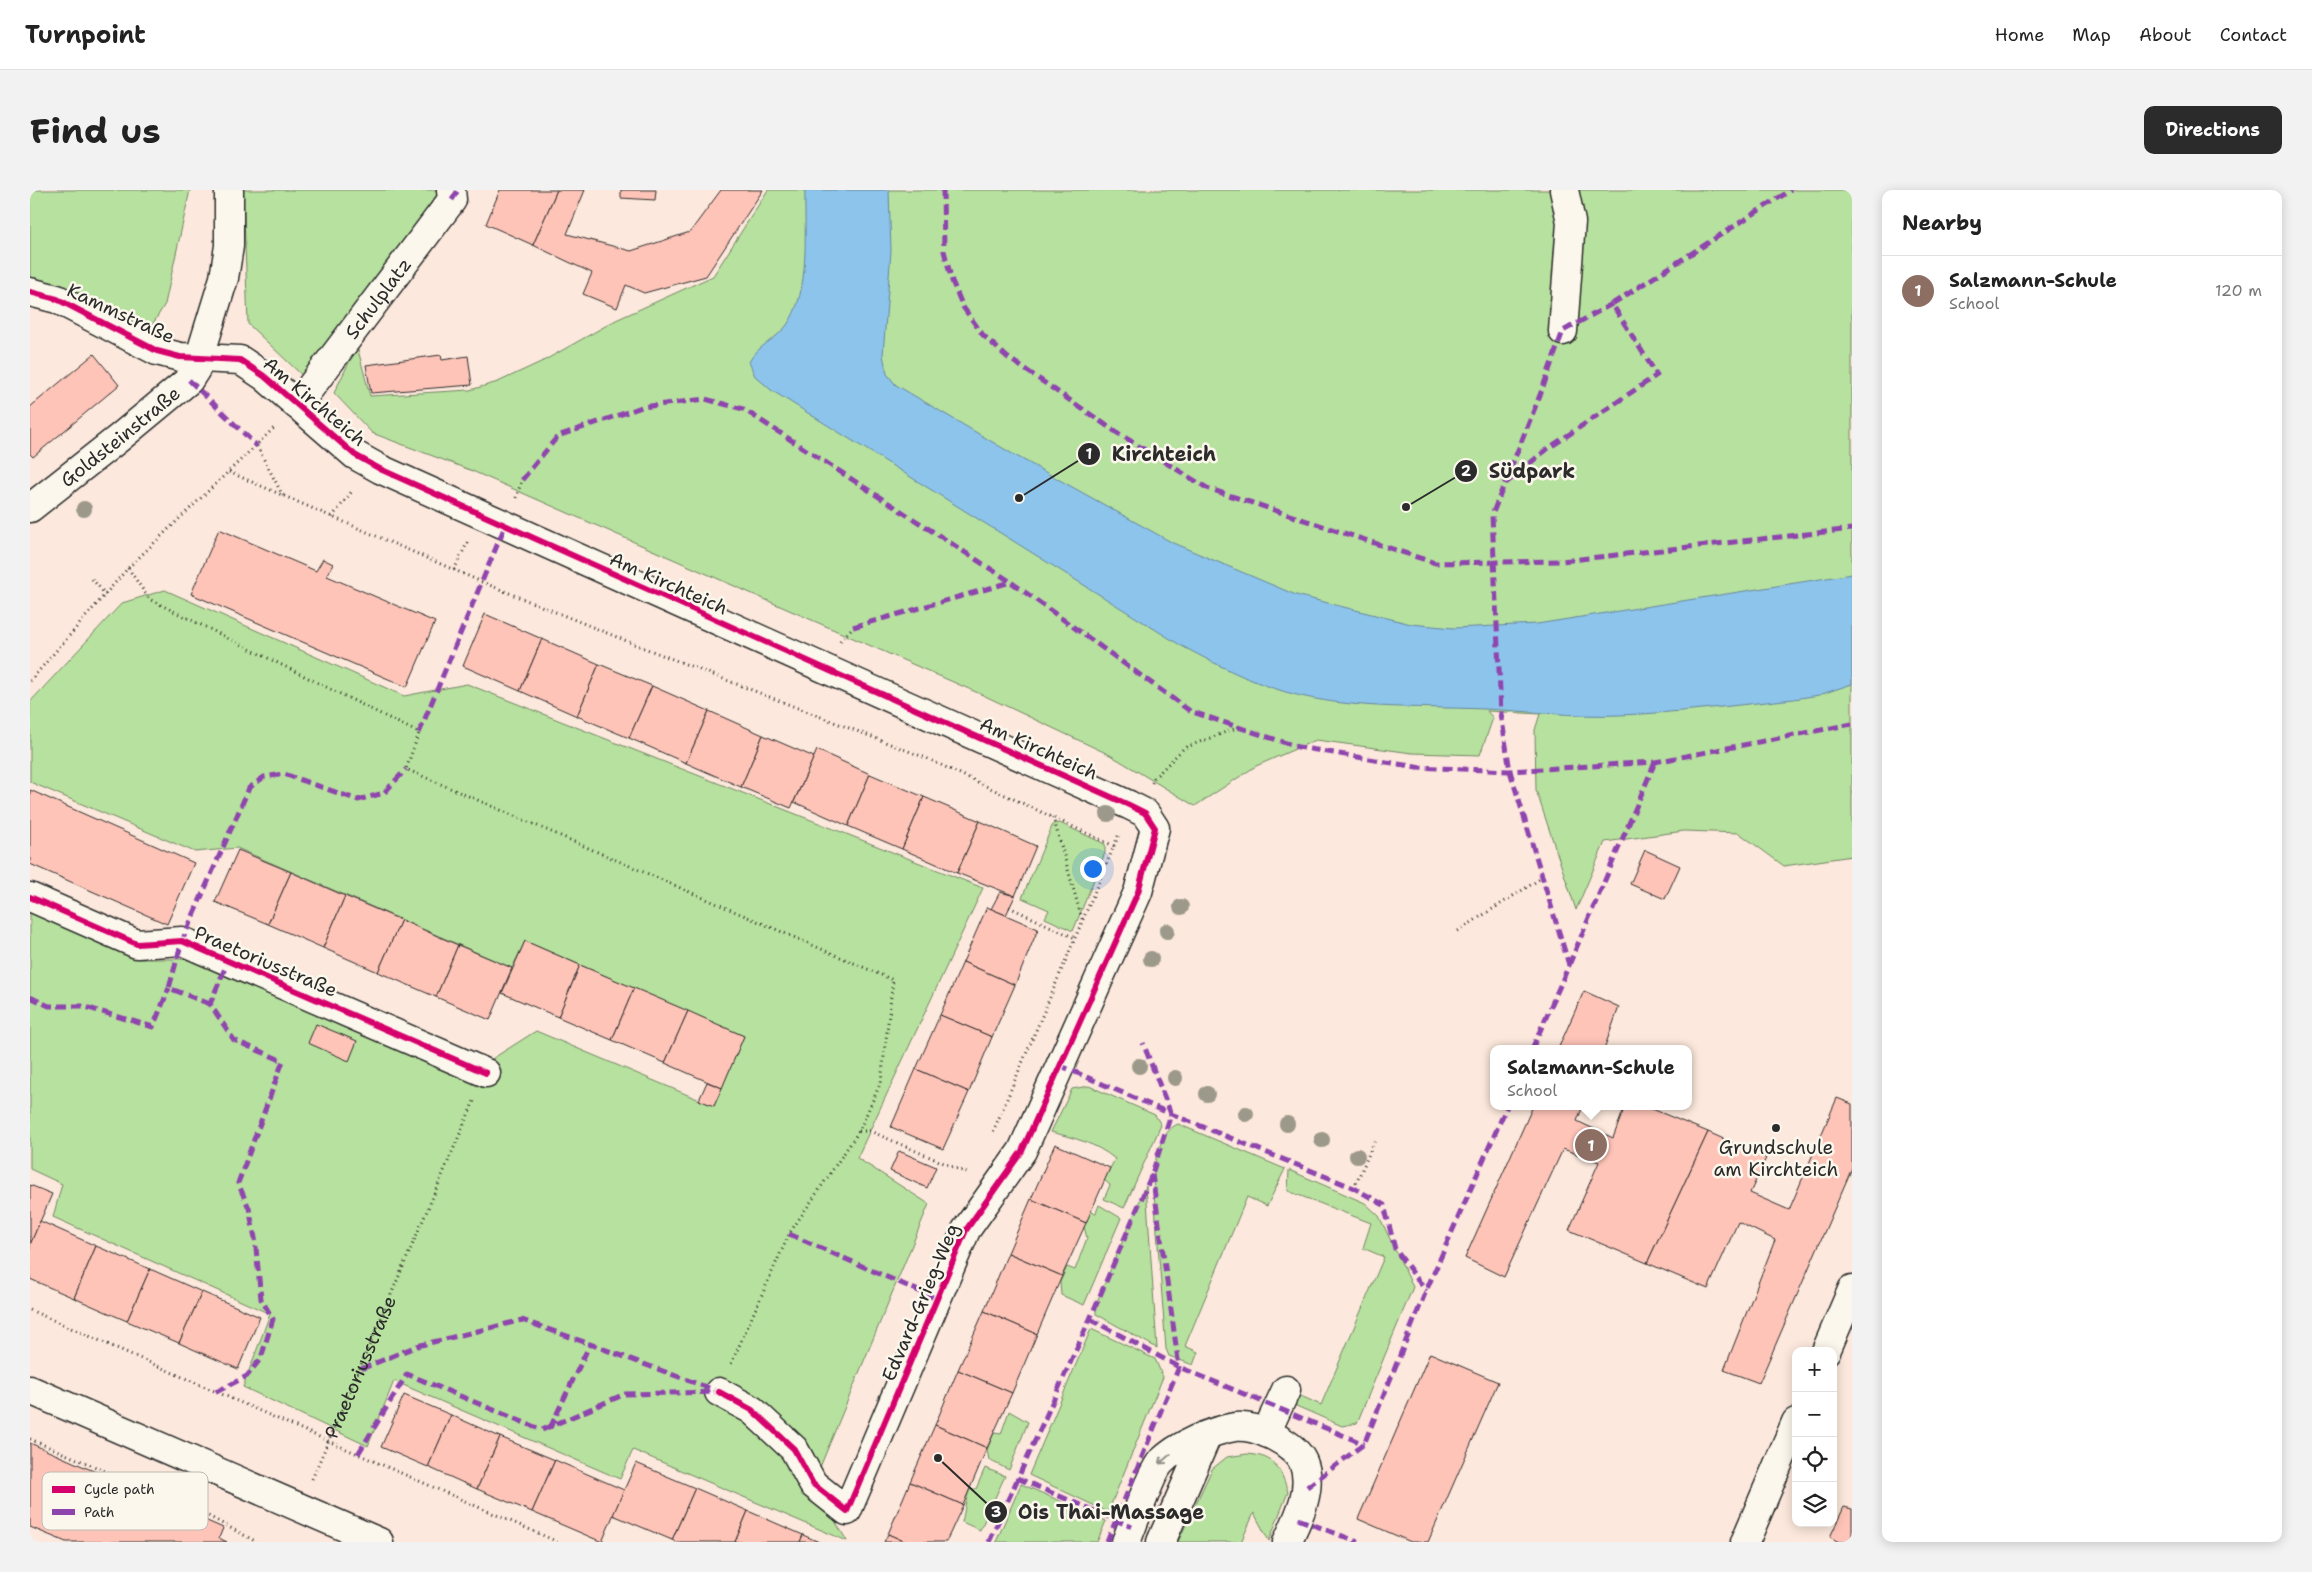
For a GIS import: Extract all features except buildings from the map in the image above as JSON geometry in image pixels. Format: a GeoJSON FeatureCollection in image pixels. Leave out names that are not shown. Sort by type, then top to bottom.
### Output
{"type":"FeatureCollection","features":[{"type":"Feature","properties":{"kind":"street"},"geometry":{"type":"LineString","coordinates":[[200,356],[224,278],[229,246],[229,190]]}},
{"type":"Feature","properties":{"kind":"street","name":"Schulplatz"},"geometry":{"type":"LineString","coordinates":[[297,405],[452,200],[451,190]]}},
{"type":"Feature","properties":{"kind":"street"},"geometry":{"type":"LineString","coordinates":[[1563,331],[1571,222],[1564,190]]}},
{"type":"Feature","properties":{"kind":"street","name":"Kammstraße"},"geometry":{"type":"LineString","coordinates":[[30,292],[57,299],[157,351],[180,356],[200,356]]}},
{"type":"Feature","properties":{"kind":"street","name":"Am Kirchteich"},"geometry":{"type":"LineString","coordinates":[[200,356],[240,360],[264,376],[355,456],[380,469],[1145,813]]}},
{"type":"Feature","properties":{"kind":"street","name":"Goldsteinstraße"},"geometry":{"type":"LineString","coordinates":[[30,508],[90,477],[189,380],[200,356]]}},
{"type":"Feature","properties":{"kind":"street","name":"Edvard-Grieg-Weg"},"geometry":{"type":"LineString","coordinates":[[719,1392],[752,1410],[794,1449],[813,1484],[847,1511],[966,1230],[1022,1151],[1138,892],[1155,828],[1145,813]]}},
{"type":"Feature","properties":{"kind":"street","name":"Praetoriusstraße"},"geometry":{"type":"LineString","coordinates":[[30,897],[137,944],[182,941],[486,1073]]}},
{"type":"Feature","properties":{"kind":"street"},"geometry":{"type":"LineString","coordinates":[[1828,1347],[1852,1290]]}},
{"type":"Feature","properties":{"kind":"street"},"geometry":{"type":"LineString","coordinates":[[30,1390],[379,1542]]}},
{"type":"Feature","properties":{"kind":"street"},"geometry":{"type":"LineString","coordinates":[[1266,1433],[1286,1390]]}},
{"type":"Feature","properties":{"kind":"street"},"geometry":{"type":"LineString","coordinates":[[1126,1542],[1159,1464],[1181,1446],[1237,1426],[1266,1433],[1288,1444],[1303,1462],[1307,1487],[1298,1519],[1287,1542]]}},
{"type":"Feature","properties":{"kind":"street"},"geometry":{"type":"LineString","coordinates":[[1745,1542],[1792,1431]]}},
{"type":"Feature","properties":{"kind":"street"},"geometry":{"type":"LineString","coordinates":[[1162,1542],[1207,1436]]}},
{"type":"Feature","properties":{"kind":"path"},"geometry":{"type":"LineString","coordinates":[[30,681],[128,568],[297,405]]}},
{"type":"Feature","properties":{"kind":"path"},"geometry":{"type":"LineString","coordinates":[[256,446],[283,496]]}},
{"type":"Feature","properties":{"kind":"path"},"geometry":{"type":"LineString","coordinates":[[229,472],[482,582],[634,644],[926,758],[1114,846],[993,1132],[1002,1179]]}},
{"type":"Feature","properties":{"kind":"path"},"geometry":{"type":"LineString","coordinates":[[128,568],[149,599],[419,733],[406,769],[893,980],[881,1082],[859,1131],[789,1234],[719,1392]]}},
{"type":"Feature","properties":{"kind":"path"},"geometry":{"type":"LineString","coordinates":[[92,579],[106,595]]}},
{"type":"Feature","properties":{"kind":"path"},"geometry":{"type":"LineString","coordinates":[[1154,778],[1184,748],[1240,727]]}},
{"type":"Feature","properties":{"kind":"path"},"geometry":{"type":"LineString","coordinates":[[1053,817],[1082,920]]}},
{"type":"Feature","properties":{"kind":"path"},"geometry":{"type":"LineString","coordinates":[[1458,930],[1543,877]]}},
{"type":"Feature","properties":{"kind":"path"},"geometry":{"type":"LineString","coordinates":[[1010,907],[1075,938]]}},
{"type":"Feature","properties":{"kind":"path"},"geometry":{"type":"LineString","coordinates":[[859,1131],[870,1131],[1002,1179]]}},
{"type":"Feature","properties":{"kind":"path"},"geometry":{"type":"LineString","coordinates":[[1354,1188],[1374,1140]]}},
{"type":"Feature","properties":{"kind":"path"},"geometry":{"type":"LineString","coordinates":[[30,1310],[558,1542]]}},
{"type":"Feature","properties":{"kind":"path"},"geometry":{"type":"LineString","coordinates":[[30,1439],[108,1472]]}},
{"type":"Feature","properties":{"kind":"path"},"geometry":{"type":"LineString","coordinates":[[208,1515],[257,1542]]}},
{"type":"Feature","properties":{"kind":"green space"},"geometry":{"type":"Polygon","coordinates":[[[30,190],[190,190],[165,304],[141,343],[30,292],[30,190]]]}},
{"type":"Feature","properties":{"kind":"green space"},"geometry":{"type":"Polygon","coordinates":[[[243,190],[440,190],[306,379],[248,324],[243,190]]]}},
{"type":"Feature","properties":{"kind":"green space"},"geometry":{"type":"Polygon","coordinates":[[[768,190],[1852,190],[1852,856],[1784,866],[1739,833],[1684,831],[1605,842],[1576,910],[1536,790],[1535,730],[1540,714],[1487,711],[1493,718],[1480,755],[1412,753],[1316,740],[1256,766],[1195,806],[1110,755],[985,696],[470,470],[372,433],[334,393],[357,346],[370,396],[470,390],[498,382],[545,360],[616,320],[713,276],[768,190]]]}},
{"type":"Feature","properties":{"kind":"green space"},"geometry":{"type":"Polygon","coordinates":[[[165,590],[404,696],[467,684],[983,888],[857,1158],[929,1204],[813,1484],[847,1541],[633,1450],[620,1479],[394,1381],[368,1446],[243,1387],[270,1314],[53,1217],[62,1184],[30,1169],[30,912],[139,959],[201,959],[462,1078],[536,1031],[714,1106],[744,1036],[525,941],[512,968],[237,848],[195,852],[30,782],[30,702],[122,603],[165,590]]]}},
{"type":"Feature","properties":{"kind":"green space"},"geometry":{"type":"Polygon","coordinates":[[[1060,823],[1105,844],[1105,853],[1073,931],[1045,918],[1049,910],[1022,898],[1053,824],[1060,823]]]}},
{"type":"Feature","properties":{"kind":"green space"},"geometry":{"type":"Polygon","coordinates":[[[1089,1086],[1155,1115],[1161,1125],[1124,1208],[1104,1199],[1110,1185],[1104,1180],[1115,1159],[1092,1145],[1051,1132],[1072,1089],[1089,1086]]]}},
{"type":"Feature","properties":{"kind":"green space"},"geometry":{"type":"Polygon","coordinates":[[[1178,1124],[1285,1169],[1267,1206],[1247,1197],[1185,1346],[1198,1352],[1193,1365],[1169,1356],[1166,1349],[1153,1179],[1162,1140],[1178,1124]]]}},
{"type":"Feature","properties":{"kind":"green space"},"geometry":{"type":"Polygon","coordinates":[[[1289,1170],[1365,1203],[1379,1216],[1413,1287],[1357,1423],[1342,1426],[1294,1405],[1294,1393],[1321,1405],[1384,1257],[1363,1248],[1371,1223],[1288,1191],[1289,1170]]]}},
{"type":"Feature","properties":{"kind":"green space"},"geometry":{"type":"Polygon","coordinates":[[[1146,1186],[1157,1348],[1096,1314],[1096,1304],[1146,1186]]]}},
{"type":"Feature","properties":{"kind":"green space"},"geometry":{"type":"Polygon","coordinates":[[[1099,1205],[1121,1218],[1084,1305],[1061,1295],[1060,1282],[1067,1267],[1075,1270],[1087,1238],[1084,1227],[1090,1212],[1096,1213],[1099,1205]]]}},
{"type":"Feature","properties":{"kind":"green space"},"geometry":{"type":"Polygon","coordinates":[[[1091,1329],[1155,1359],[1163,1377],[1108,1512],[1029,1475],[1091,1329]]]}},
{"type":"Feature","properties":{"kind":"green space"},"geometry":{"type":"Polygon","coordinates":[[[1009,1411],[1028,1422],[1009,1470],[989,1460],[987,1450],[994,1433],[1001,1434],[1009,1411]]]}},
{"type":"Feature","properties":{"kind":"green space"},"geometry":{"type":"Polygon","coordinates":[[[1247,1454],[1264,1457],[1275,1464],[1288,1492],[1269,1541],[1254,1513],[1241,1542],[1178,1542],[1212,1469],[1227,1457],[1247,1454]]]}},
{"type":"Feature","properties":{"kind":"green space"},"geometry":{"type":"Polygon","coordinates":[[[985,1468],[1005,1476],[980,1530],[962,1522],[970,1489],[976,1489],[985,1468]]]}},
{"type":"Feature","properties":{"kind":"green space"},"geometry":{"type":"Polygon","coordinates":[[[1021,1484],[1106,1521],[1097,1542],[996,1542],[1021,1484]]]}},
{"type":"Feature","properties":{"kind":"water"},"geometry":{"type":"Polygon","coordinates":[[[805,190],[889,190],[891,251],[883,355],[887,374],[896,385],[1011,453],[1173,543],[1296,595],[1411,624],[1454,628],[1537,624],[1852,574],[1852,684],[1819,695],[1794,699],[1664,712],[1586,715],[1484,709],[1377,706],[1324,701],[1273,688],[1225,668],[1180,645],[771,390],[755,376],[749,362],[758,351],[787,325],[795,311],[800,295],[805,260],[805,190]]]}},
{"type":"Feature","properties":{"kind":"marked path"},"geometry":{"type":"LineString","coordinates":[[452,200],[458,190]]}},
{"type":"Feature","properties":{"kind":"marked path"},"geometry":{"type":"LineString","coordinates":[[943,190],[944,251],[952,281],[963,307],[983,335],[1007,357],[1116,432],[1207,488],[1435,563],[1562,561],[1852,529]]}},
{"type":"Feature","properties":{"kind":"marked path"},"geometry":{"type":"LineString","coordinates":[[1506,483],[1546,450],[1657,375],[1612,304],[1791,190]]}},
{"type":"Feature","properties":{"kind":"marked path"},"geometry":{"type":"LineString","coordinates":[[1534,1045],[1569,965],[1510,771],[1501,714],[1492,515],[1542,390],[1563,331],[1612,304]]}},
{"type":"Feature","properties":{"kind":"marked path"},"geometry":{"type":"LineString","coordinates":[[189,380],[257,446]]}},
{"type":"Feature","properties":{"kind":"marked path"},"geometry":{"type":"LineString","coordinates":[[522,480],[558,436],[642,407],[705,399],[743,409],[1011,582]]}},
{"type":"Feature","properties":{"kind":"marked path"},"geometry":{"type":"LineString","coordinates":[[419,733],[505,526]]}},
{"type":"Feature","properties":{"kind":"marked path"},"geometry":{"type":"LineString","coordinates":[[853,627],[1011,582],[1190,711],[1298,747],[1416,767],[1510,771],[1655,762],[1852,724]]}},
{"type":"Feature","properties":{"kind":"marked path"},"geometry":{"type":"LineString","coordinates":[[1569,965],[1655,762]]}},
{"type":"Feature","properties":{"kind":"marked path"},"geometry":{"type":"LineString","coordinates":[[210,1004],[169,988],[182,941],[249,788],[264,777],[284,774],[358,800],[384,793],[406,769]]}},
{"type":"Feature","properties":{"kind":"marked path"},"geometry":{"type":"LineString","coordinates":[[216,1392],[247,1376],[261,1358],[273,1319],[261,1299],[255,1238],[249,1208],[238,1183],[283,1061],[234,1040],[210,1004],[228,961]]}},
{"type":"Feature","properties":{"kind":"marked path"},"geometry":{"type":"LineString","coordinates":[[30,997],[49,1006],[82,1006],[153,1027],[169,988]]}},
{"type":"Feature","properties":{"kind":"marked path"},"geometry":{"type":"LineString","coordinates":[[989,1542],[1090,1319],[1152,1174],[1171,1114],[1143,1043]]}},
{"type":"Feature","properties":{"kind":"marked path"},"geometry":{"type":"LineString","coordinates":[[1059,1065],[1171,1114],[1354,1188],[1384,1205],[1395,1249],[1426,1291]]}},
{"type":"Feature","properties":{"kind":"marked path"},"geometry":{"type":"LineString","coordinates":[[1307,1487],[1364,1444],[1426,1291],[1505,1110]]}},
{"type":"Feature","properties":{"kind":"marked path"},"geometry":{"type":"LineString","coordinates":[[1107,1542],[1179,1367],[1152,1174]]}},
{"type":"Feature","properties":{"kind":"marked path"},"geometry":{"type":"LineString","coordinates":[[789,1234],[937,1299]]}},
{"type":"Feature","properties":{"kind":"marked path"},"geometry":{"type":"LineString","coordinates":[[1090,1319],[1179,1367],[1364,1444]]}},
{"type":"Feature","properties":{"kind":"marked path"},"geometry":{"type":"LineString","coordinates":[[361,1369],[417,1346],[522,1320],[590,1344]]}},
{"type":"Feature","properties":{"kind":"marked path"},"geometry":{"type":"LineString","coordinates":[[550,1428],[590,1344],[714,1390]]}},
{"type":"Feature","properties":{"kind":"marked path"},"geometry":{"type":"LineString","coordinates":[[358,1454],[407,1374],[542,1430],[625,1394],[719,1392]]}},
{"type":"Feature","properties":{"kind":"marked path"},"geometry":{"type":"LineString","coordinates":[[1017,1478],[1132,1527]]}},
{"type":"Feature","properties":{"kind":"marked path"},"geometry":{"type":"LineString","coordinates":[[1298,1519],[1358,1542]]}},
{"type":"Feature","properties":{"kind":"cycle path"},"geometry":{"type":"LineString","coordinates":[[30,292],[57,299],[157,351],[180,357],[240,360],[264,376],[355,455],[380,469],[1129,805],[1145,813],[1155,828],[1138,892],[1022,1151],[966,1230],[847,1511],[813,1484],[794,1449],[752,1410],[719,1392]]}},
{"type":"Feature","properties":{"kind":"cycle path"},"geometry":{"type":"LineString","coordinates":[[30,897],[137,944],[182,941],[486,1073]]}},
{"type":"Feature","properties":{"kind":"place","name":"Kirchteich"},"geometry":{"type":"Point","coordinates":[1019,498]}},
{"type":"Feature","properties":{"kind":"place","name":"Südpark"},"geometry":{"type":"Point","coordinates":[1406,507]}},
{"type":"Feature","properties":{"kind":"place","name":"Grundschule am Kirchteich"},"geometry":{"type":"Point","coordinates":[1776,1128]}},
{"type":"Feature","properties":{"kind":"place","name":"Salzmann-Schule"},"geometry":{"type":"Point","coordinates":[1591,1145]}},
{"type":"Feature","properties":{"kind":"place","name":"Ois Thai-Massage"},"geometry":{"type":"Point","coordinates":[938,1458]}}]}
